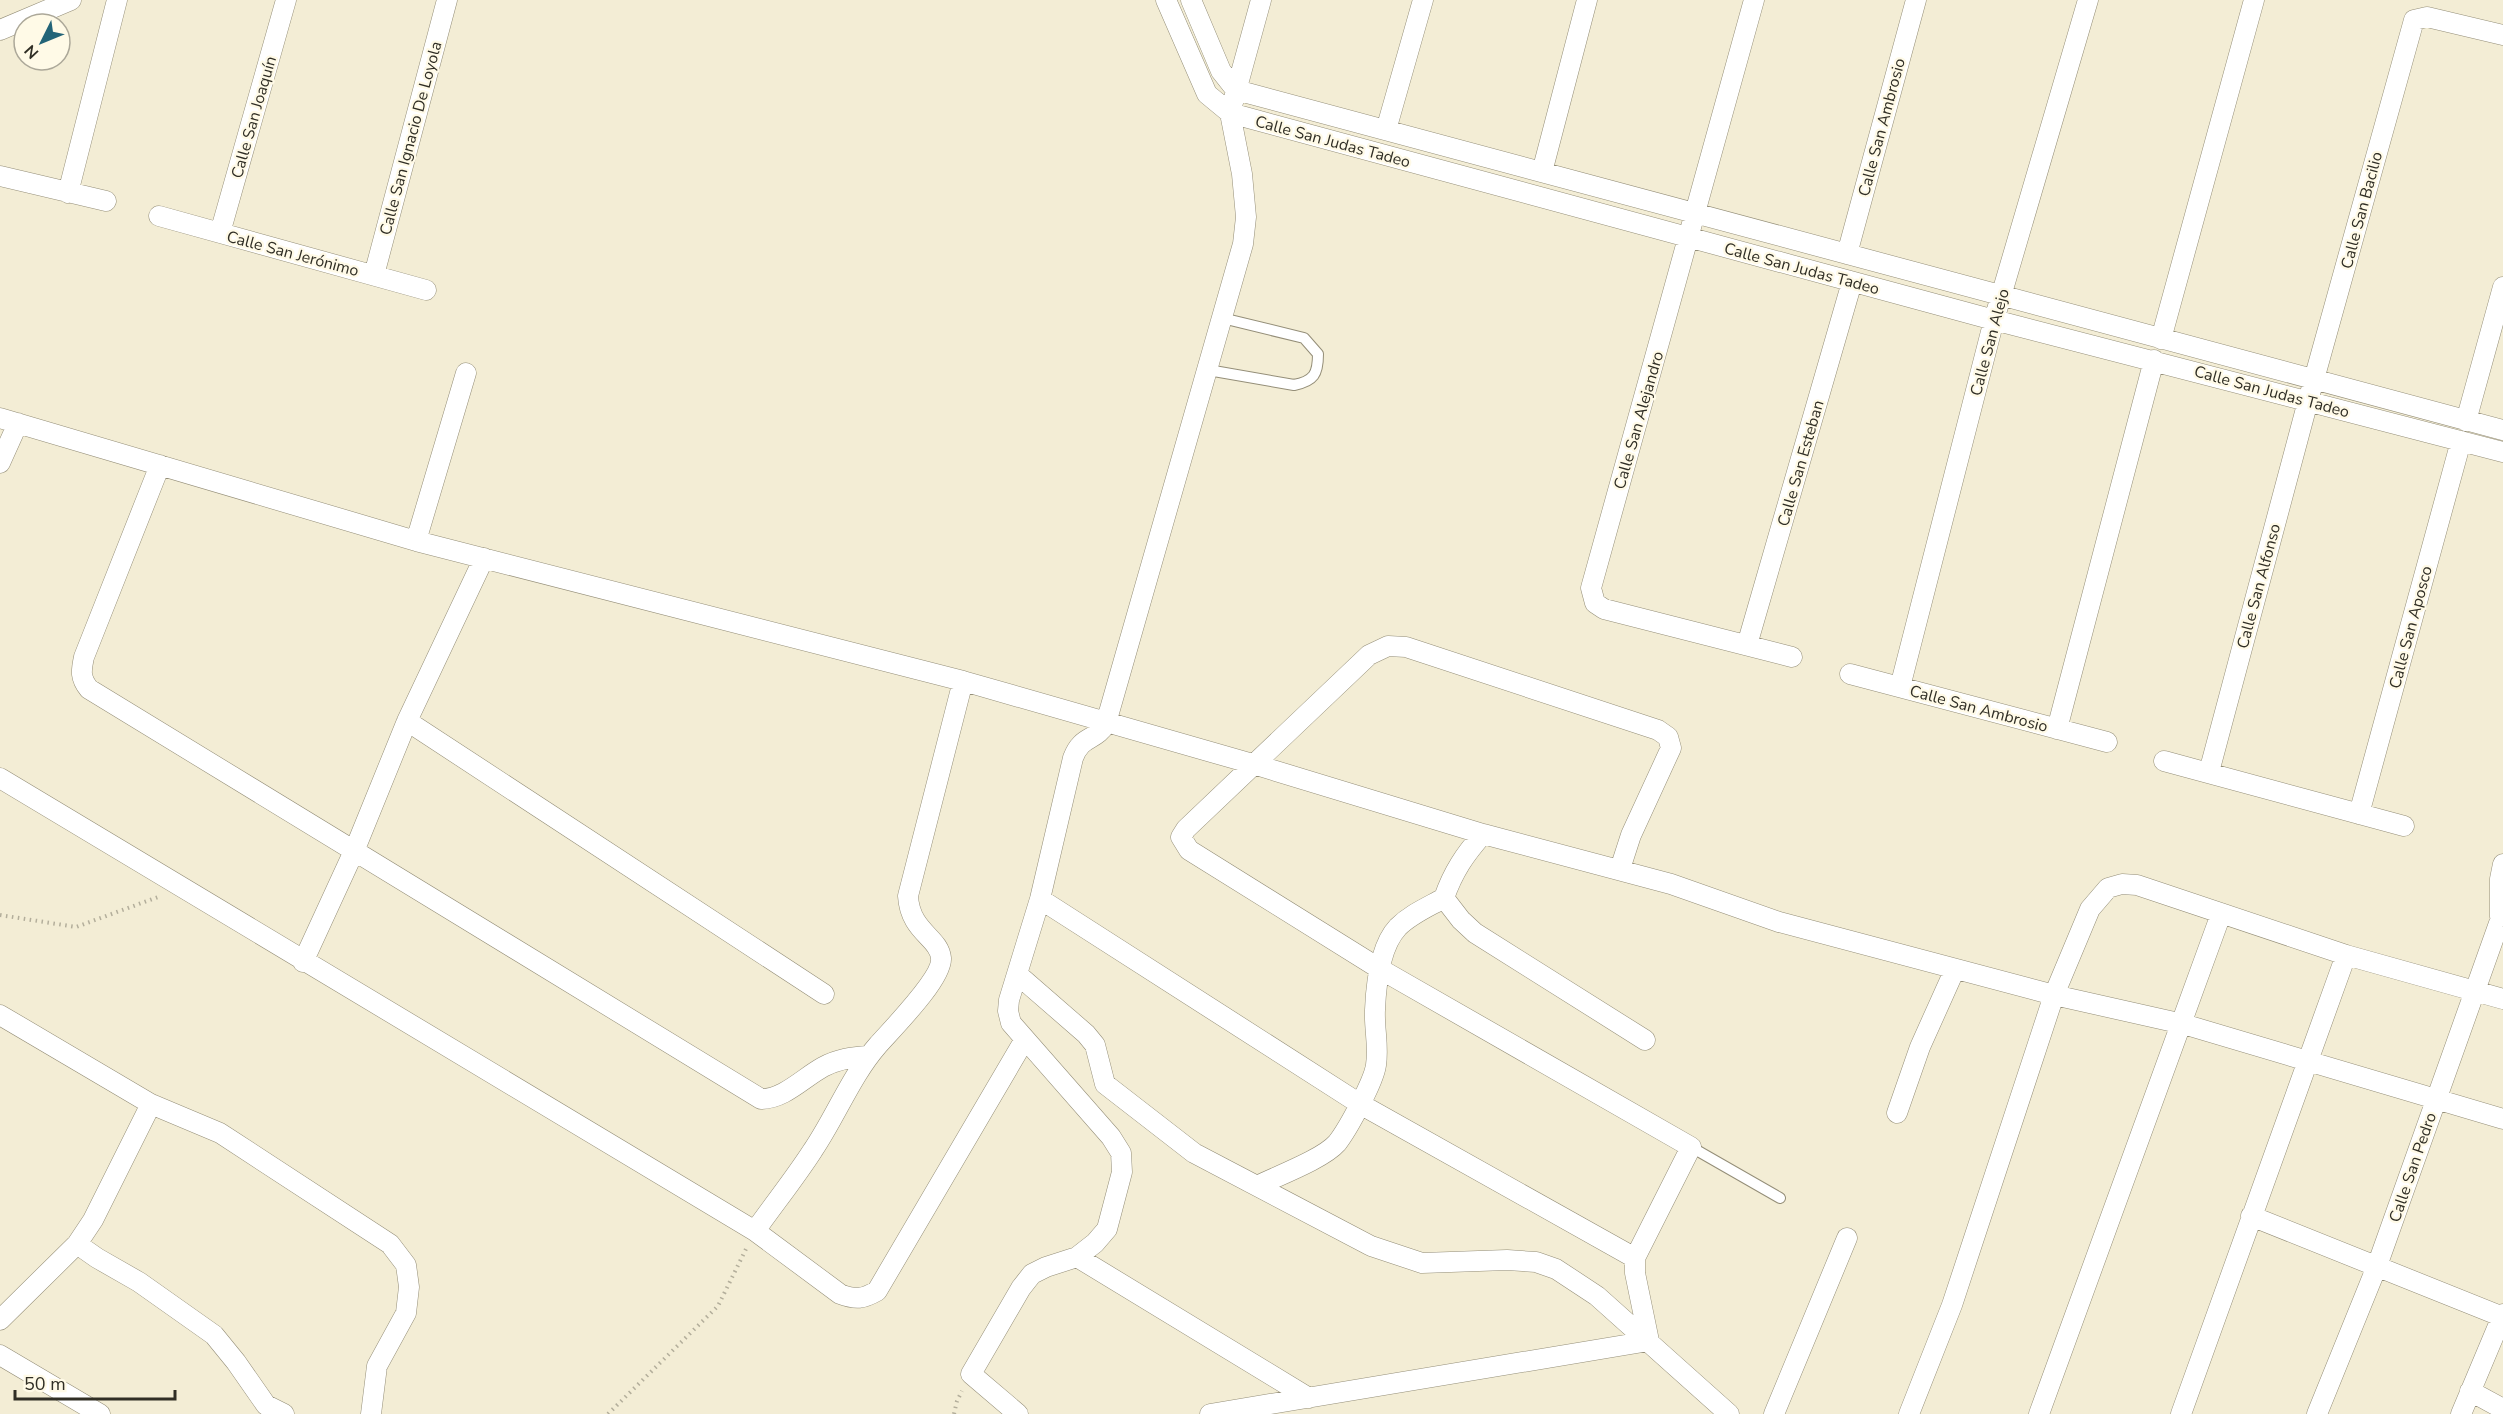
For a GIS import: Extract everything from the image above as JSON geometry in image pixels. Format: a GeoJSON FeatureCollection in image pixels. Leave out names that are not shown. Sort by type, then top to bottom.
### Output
{"type":"FeatureCollection","features":[{"type":"Feature","properties":{"kind":"street"},"geometry":{"type":"LineString","coordinates":[[0,30],[71,0]]}},
{"type":"Feature","properties":{"kind":"street"},"geometry":{"type":"LineString","coordinates":[[68,193],[117,0]]}},
{"type":"Feature","properties":{"kind":"street","name":"Calle San Joaquín"},"geometry":{"type":"LineString","coordinates":[[220,233],[286,0]]}},
{"type":"Feature","properties":{"kind":"street","name":"Calle San Ignacio De Loyola"},"geometry":{"type":"LineString","coordinates":[[374,276],[447,0]]}},
{"type":"Feature","properties":{"kind":"street","name":"Calle San Judas Tadeo"},"geometry":{"type":"LineString","coordinates":[[1166,0],[1207,94],[1230,113],[1994,320],[2503,452]]}},
{"type":"Feature","properties":{"kind":"street"},"geometry":{"type":"LineString","coordinates":[[1191,0],[1221,71],[1236,90]]}},
{"type":"Feature","properties":{"kind":"street"},"geometry":{"type":"LineString","coordinates":[[1018,1414],[971,1374],[1021,1288],[1032,1274],[1077,1257],[1095,1243],[1107,1229],[1122,1172],[1121,1153],[1111,1137],[1011,1023],[1008,1011],[1040,899],[1073,758],[1084,740],[1102,732],[1106,723],[1243,244],[1246,217],[1242,174],[1230,113],[1261,0]]}},
{"type":"Feature","properties":{"kind":"street"},"geometry":{"type":"LineString","coordinates":[[1386,130],[1423,0]]}},
{"type":"Feature","properties":{"kind":"street"},"geometry":{"type":"LineString","coordinates":[[1542,172],[1587,0]]}},
{"type":"Feature","properties":{"kind":"street"},"geometry":{"type":"LineString","coordinates":[[1690,237],[1754,0]]}},
{"type":"Feature","properties":{"kind":"street","name":"Calle San Ambrosio"},"geometry":{"type":"LineString","coordinates":[[1847,254],[1916,0]]}},
{"type":"Feature","properties":{"kind":"street","name":"Calle San Alejo"},"geometry":{"type":"LineString","coordinates":[[1900,687],[2001,294],[2088,0]]}},
{"type":"Feature","properties":{"kind":"street"},"geometry":{"type":"LineString","coordinates":[[2161,339],[2254,0]]}},
{"type":"Feature","properties":{"kind":"street","name":"Calle San Bacilio"},"geometry":{"type":"LineString","coordinates":[[2308,400],[2414,20],[2427,16],[2503,35]]}},
{"type":"Feature","properties":{"kind":"street","name":"Calle San Judas Tadeo"},"geometry":{"type":"LineString","coordinates":[[1236,90],[2503,430]]}},
{"type":"Feature","properties":{"kind":"street"},"geometry":{"type":"LineString","coordinates":[[0,176],[106,201]]}},
{"type":"Feature","properties":{"kind":"street","name":"Calle San Jerónimo"},"geometry":{"type":"LineString","coordinates":[[159,216],[426,290]]}},
{"type":"Feature","properties":{"kind":"street","name":"Calle San Alejandro"},"geometry":{"type":"LineString","coordinates":[[1690,237],[1591,588],[1595,603],[1604,609],[1747,645]]}},
{"type":"Feature","properties":{"kind":"street","name":"Calle San Esteban"},"geometry":{"type":"LineString","coordinates":[[1747,645],[1852,282]]}},
{"type":"Feature","properties":{"kind":"street"},"geometry":{"type":"LineString","coordinates":[[2466,421],[2503,287]]}},
{"type":"Feature","properties":{"kind":"street"},"geometry":{"type":"LineString","coordinates":[[2057,729],[2154,360]]}},
{"type":"Feature","properties":{"kind":"street"},"geometry":{"type":"LineString","coordinates":[[416,541],[466,373]]}},
{"type":"Feature","properties":{"kind":"street","name":"Calle San Alfonso"},"geometry":{"type":"LineString","coordinates":[[2208,772],[2308,400]]}},
{"type":"Feature","properties":{"kind":"street"},"geometry":{"type":"LineString","coordinates":[[0,464],[9,420],[416,541],[963,681],[1253,764],[1483,834],[1671,884],[1779,922],[2055,995],[2183,1024],[2503,1119]]}},
{"type":"Feature","properties":{"kind":"street","name":"Calle San Aposco"},"geometry":{"type":"LineString","coordinates":[[2359,814],[2461,441]]}},
{"type":"Feature","properties":{"kind":"street"},"geometry":{"type":"LineString","coordinates":[[160,465],[84,657],[81,671],[82,681],[89,689],[355,849],[761,1099],[773,1099],[834,1062],[868,1056]]}},
{"type":"Feature","properties":{"kind":"street"},"geometry":{"type":"LineString","coordinates":[[303,962],[355,849],[407,721],[484,558]]}},
{"type":"Feature","properties":{"kind":"street"},"geometry":{"type":"LineString","coordinates":[[1747,645],[1792,657]]}},
{"type":"Feature","properties":{"kind":"street"},"geometry":{"type":"LineString","coordinates":[[1620,869],[1631,835],[1671,747],[1668,737],[1658,730],[1406,647],[1389,646],[1370,655],[1253,764],[1186,829],[1181,837],[1184,845],[1380,969],[1691,1147],[1635,1258],[1635,1273],[1649,1341]]}},
{"type":"Feature","properties":{"kind":"street","name":"Calle San Ambrosio"},"geometry":{"type":"LineString","coordinates":[[1850,674],[2107,742]]}},
{"type":"Feature","properties":{"kind":"street"},"geometry":{"type":"LineString","coordinates":[[754,1231],[814,1149],[868,1056],[937,976],[941,958],[938,949],[910,914],[908,896],[963,681]]}},
{"type":"Feature","properties":{"kind":"street"},"geometry":{"type":"LineString","coordinates":[[407,721],[824,994]]}},
{"type":"Feature","properties":{"kind":"street"},"geometry":{"type":"LineString","coordinates":[[2164,761],[2404,826]]}},
{"type":"Feature","properties":{"kind":"street"},"geometry":{"type":"LineString","coordinates":[[0,778],[754,1231],[840,1294],[853,1299],[864,1298],[877,1291],[1025,1039]]}},
{"type":"Feature","properties":{"kind":"street"},"geometry":{"type":"LineString","coordinates":[[1257,1186],[1312,1160],[1336,1144],[1360,1104],[1376,1067],[1375,1011],[1380,969],[1386,946],[1396,929],[1413,914],[1444,898],[1451,877],[1463,856],[1483,834]]}},
{"type":"Feature","properties":{"kind":"street","name":"Calle San Pedro"},"geometry":{"type":"LineString","coordinates":[[2317,1414],[2377,1266],[2475,991],[2501,914],[2499,879],[2503,864]]}},
{"type":"Feature","properties":{"kind":"street"},"geometry":{"type":"LineString","coordinates":[[1909,1414],[1952,1305],[2055,995],[2090,909],[2108,888],[2122,884],[2137,885],[2346,955],[2503,999]]}},
{"type":"Feature","properties":{"kind":"street"},"geometry":{"type":"LineString","coordinates":[[1444,898],[1461,920],[1475,933],[1645,1040]]}},
{"type":"Feature","properties":{"kind":"street"},"geometry":{"type":"LineString","coordinates":[[1040,899],[1360,1104],[1635,1258]]}},
{"type":"Feature","properties":{"kind":"street"},"geometry":{"type":"LineString","coordinates":[[2039,1414],[2183,1024],[2221,914]]}},
{"type":"Feature","properties":{"kind":"street"},"geometry":{"type":"LineString","coordinates":[[2181,1414],[2305,1062],[2346,955]]}},
{"type":"Feature","properties":{"kind":"street"},"geometry":{"type":"LineString","coordinates":[[1897,1113],[1920,1047],[1955,969]]}},
{"type":"Feature","properties":{"kind":"street"},"geometry":{"type":"LineString","coordinates":[[1017,974],[1086,1034],[1097,1051],[1100,1072],[1105,1084],[1194,1153],[1371,1246],[1405,1258],[1422,1263],[1507,1260],[1536,1262],[1556,1269],[1597,1296],[1729,1414]]}},
{"type":"Feature","properties":{"kind":"street"},"geometry":{"type":"LineString","coordinates":[[0,1015],[151,1104],[220,1133],[363,1224],[390,1244],[406,1265],[409,1287],[406,1313],[377,1366],[371,1414]]}},
{"type":"Feature","properties":{"kind":"street"},"geometry":{"type":"LineString","coordinates":[[0,1320],[77,1244],[93,1220],[151,1104]]}},
{"type":"Feature","properties":{"kind":"street"},"geometry":{"type":"LineString","coordinates":[[2251,1216],[2503,1316],[2461,1414]]}},
{"type":"Feature","properties":{"kind":"street"},"geometry":{"type":"LineString","coordinates":[[1774,1414],[1847,1238]]}},
{"type":"Feature","properties":{"kind":"street"},"geometry":{"type":"LineString","coordinates":[[77,1244],[138,1282],[214,1335],[272,1411]]}},
{"type":"Feature","properties":{"kind":"street"},"geometry":{"type":"LineString","coordinates":[[1077,1257],[1309,1398]]}},
{"type":"Feature","properties":{"kind":"street"},"geometry":{"type":"LineString","coordinates":[[1210,1414],[1649,1341]]}},
{"type":"Feature","properties":{"kind":"street"},"geometry":{"type":"LineString","coordinates":[[0,1355],[100,1414]]}},
{"type":"Feature","properties":{"kind":"street"},"geometry":{"type":"LineString","coordinates":[[2470,1391],[2503,1409]]}},
{"type":"Feature","properties":{"kind":"lane"},"geometry":{"type":"LineString","coordinates":[[1208,370],[1294,385],[1308,382],[1318,369],[1318,354],[1304,338],[1222,318]]}},
{"type":"Feature","properties":{"kind":"lane"},"geometry":{"type":"LineString","coordinates":[[1691,1147],[1779,1198]]}},
{"type":"Feature","properties":{"kind":"path"},"geometry":{"type":"LineString","coordinates":[[0,915],[76,927],[183,887]]}},
{"type":"Feature","properties":{"kind":"path"},"geometry":{"type":"LineString","coordinates":[[608,1414],[718,1306],[754,1231]]}}]}
